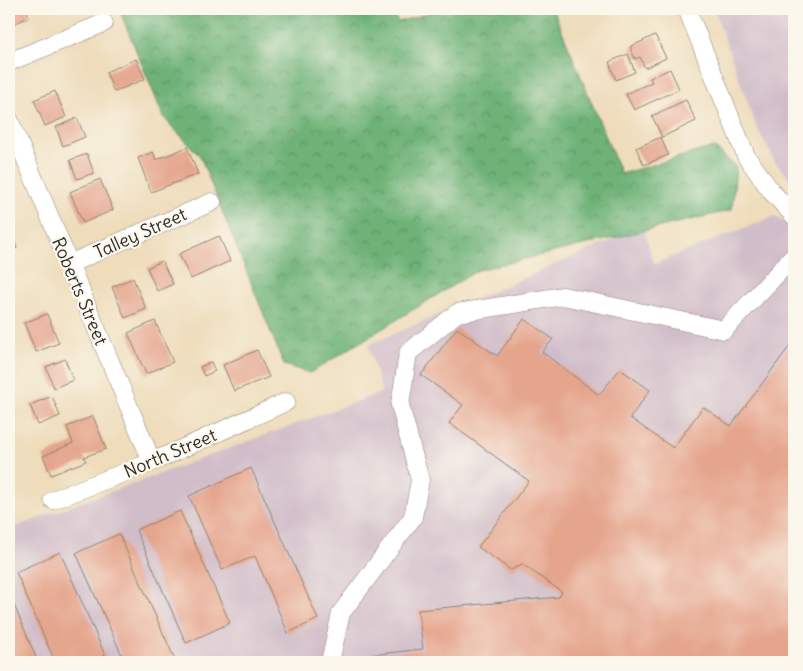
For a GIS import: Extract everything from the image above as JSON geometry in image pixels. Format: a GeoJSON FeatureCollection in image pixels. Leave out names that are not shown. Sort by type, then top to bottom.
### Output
{"type":"FeatureCollection","features":[{"type":"Feature","properties":{"kind":"street"},"geometry":{"type":"LineString","coordinates":[[687,9],[746,156],[771,191],[794,216]]}},
{"type":"Feature","properties":{"kind":"street"},"geometry":{"type":"LineString","coordinates":[[9,62],[104,23]]}},
{"type":"Feature","properties":{"kind":"street","name":"Roberts Street"},"geometry":{"type":"LineString","coordinates":[[9,119],[152,462]]}},
{"type":"Feature","properties":{"kind":"street","name":"Talley Street"},"geometry":{"type":"LineString","coordinates":[[69,264],[212,202]]}},
{"type":"Feature","properties":{"kind":"street"},"geometry":{"type":"LineString","coordinates":[[330,662],[341,613],[413,517],[420,480],[400,405],[408,353],[457,313],[563,296],[724,330],[794,256]]}},
{"type":"Feature","properties":{"kind":"street","name":"North Street"},"geometry":{"type":"LineString","coordinates":[[53,500],[152,462],[286,402]]}},
{"type":"Feature","properties":{"kind":"shaded area"},"geometry":{"type":"Polygon","coordinates":[[[714,9],[794,9],[794,184],[775,162],[756,126],[714,9]]]}},
{"type":"Feature","properties":{"kind":"shaded area"},"geometry":{"type":"Polygon","coordinates":[[[775,216],[794,230],[794,662],[9,662],[9,529],[382,392],[368,345],[643,227],[654,264],[775,216]]]}},
{"type":"Feature","properties":{"kind":"green space"},"geometry":{"type":"Polygon","coordinates":[[[119,9],[392,9],[398,22],[443,9],[553,9],[621,174],[714,147],[736,167],[732,210],[478,270],[310,373],[284,365],[200,156],[164,118],[119,9]]]}},
{"type":"Feature","properties":{"kind":"building"},"geometry":{"type":"Polygon","coordinates":[[[9,9],[26,9],[29,17],[9,26],[9,9]]]}},
{"type":"Feature","properties":{"kind":"building"},"geometry":{"type":"Polygon","coordinates":[[[655,35],[666,58],[645,68],[640,57],[635,59],[630,47],[655,35]]]}},
{"type":"Feature","properties":{"kind":"building"},"geometry":{"type":"Polygon","coordinates":[[[628,54],[635,72],[616,80],[609,62],[628,54]]]}},
{"type":"Feature","properties":{"kind":"building"},"geometry":{"type":"Polygon","coordinates":[[[136,59],[145,79],[114,92],[106,72],[136,59]]]}},
{"type":"Feature","properties":{"kind":"building"},"geometry":{"type":"Polygon","coordinates":[[[670,69],[679,89],[634,110],[626,94],[652,82],[650,78],[670,69]]]}},
{"type":"Feature","properties":{"kind":"building"},"geometry":{"type":"Polygon","coordinates":[[[55,91],[66,117],[45,126],[34,100],[55,91]]]}},
{"type":"Feature","properties":{"kind":"building"},"geometry":{"type":"Polygon","coordinates":[[[686,100],[696,121],[662,137],[652,116],[686,100]]]}},
{"type":"Feature","properties":{"kind":"building"},"geometry":{"type":"Polygon","coordinates":[[[77,118],[85,137],[63,146],[56,127],[77,118]]]}},
{"type":"Feature","properties":{"kind":"building"},"geometry":{"type":"Polygon","coordinates":[[[661,137],[668,155],[644,165],[636,148],[661,137]]]}},
{"type":"Feature","properties":{"kind":"building"},"geometry":{"type":"Polygon","coordinates":[[[187,147],[198,174],[151,192],[138,158],[153,152],[156,160],[187,147]]]}},
{"type":"Feature","properties":{"kind":"building"},"geometry":{"type":"Polygon","coordinates":[[[87,154],[94,173],[77,179],[70,160],[87,154]]]}},
{"type":"Feature","properties":{"kind":"building"},"geometry":{"type":"Polygon","coordinates":[[[100,179],[113,210],[83,223],[70,192],[100,179]]]}},
{"type":"Feature","properties":{"kind":"building"},"geometry":{"type":"Polygon","coordinates":[[[9,228],[17,248],[9,252],[9,228]]]}},
{"type":"Feature","properties":{"kind":"building"},"geometry":{"type":"Polygon","coordinates":[[[219,236],[230,261],[191,279],[179,254],[219,236]]]}},
{"type":"Feature","properties":{"kind":"building"},"geometry":{"type":"Polygon","coordinates":[[[162,261],[173,284],[157,291],[147,268],[162,261]]]}},
{"type":"Feature","properties":{"kind":"building"},"geometry":{"type":"Polygon","coordinates":[[[133,278],[146,309],[125,318],[112,287],[133,278]]]}},
{"type":"Feature","properties":{"kind":"building"},"geometry":{"type":"Polygon","coordinates":[[[47,314],[59,343],[36,352],[24,323],[47,314]]]}},
{"type":"Feature","properties":{"kind":"building"},"geometry":{"type":"Polygon","coordinates":[[[524,319],[553,339],[542,352],[599,395],[620,369],[650,390],[630,418],[673,448],[703,407],[731,426],[794,340],[794,662],[371,662],[370,655],[423,649],[418,610],[559,597],[562,592],[522,564],[511,570],[478,547],[529,481],[449,423],[463,405],[421,375],[457,328],[497,356],[524,319]]]}},
{"type":"Feature","properties":{"kind":"building"},"geometry":{"type":"Polygon","coordinates":[[[155,321],[173,362],[146,374],[128,333],[155,321]]]}},
{"type":"Feature","properties":{"kind":"building"},"geometry":{"type":"Polygon","coordinates":[[[257,350],[269,377],[234,391],[223,365],[257,350]]]}},
{"type":"Feature","properties":{"kind":"building"},"geometry":{"type":"Polygon","coordinates":[[[65,359],[73,380],[54,388],[46,367],[65,359]]]}},
{"type":"Feature","properties":{"kind":"building"},"geometry":{"type":"Polygon","coordinates":[[[211,362],[215,371],[204,376],[200,367],[211,362]]]}},
{"type":"Feature","properties":{"kind":"building"},"geometry":{"type":"Polygon","coordinates":[[[52,396],[60,416],[38,425],[30,405],[52,396]]]}},
{"type":"Feature","properties":{"kind":"building"},"geometry":{"type":"Polygon","coordinates":[[[93,416],[106,449],[84,457],[86,461],[51,475],[43,456],[73,443],[67,427],[93,416]]]}},
{"type":"Feature","properties":{"kind":"building"},"geometry":{"type":"Polygon","coordinates":[[[251,468],[318,619],[288,633],[255,556],[222,570],[189,496],[251,468]]]}},
{"type":"Feature","properties":{"kind":"building"},"geometry":{"type":"Polygon","coordinates":[[[180,511],[230,623],[186,643],[136,530],[180,511]]]}},
{"type":"Feature","properties":{"kind":"building"},"geometry":{"type":"Polygon","coordinates":[[[119,534],[176,662],[125,662],[76,553],[119,534]]]}},
{"type":"Feature","properties":{"kind":"building"},"geometry":{"type":"Polygon","coordinates":[[[60,552],[108,662],[55,662],[16,572],[60,552]]]}},
{"type":"Feature","properties":{"kind":"building"},"geometry":{"type":"Polygon","coordinates":[[[9,593],[38,662],[9,662],[9,593]]]}}]}
